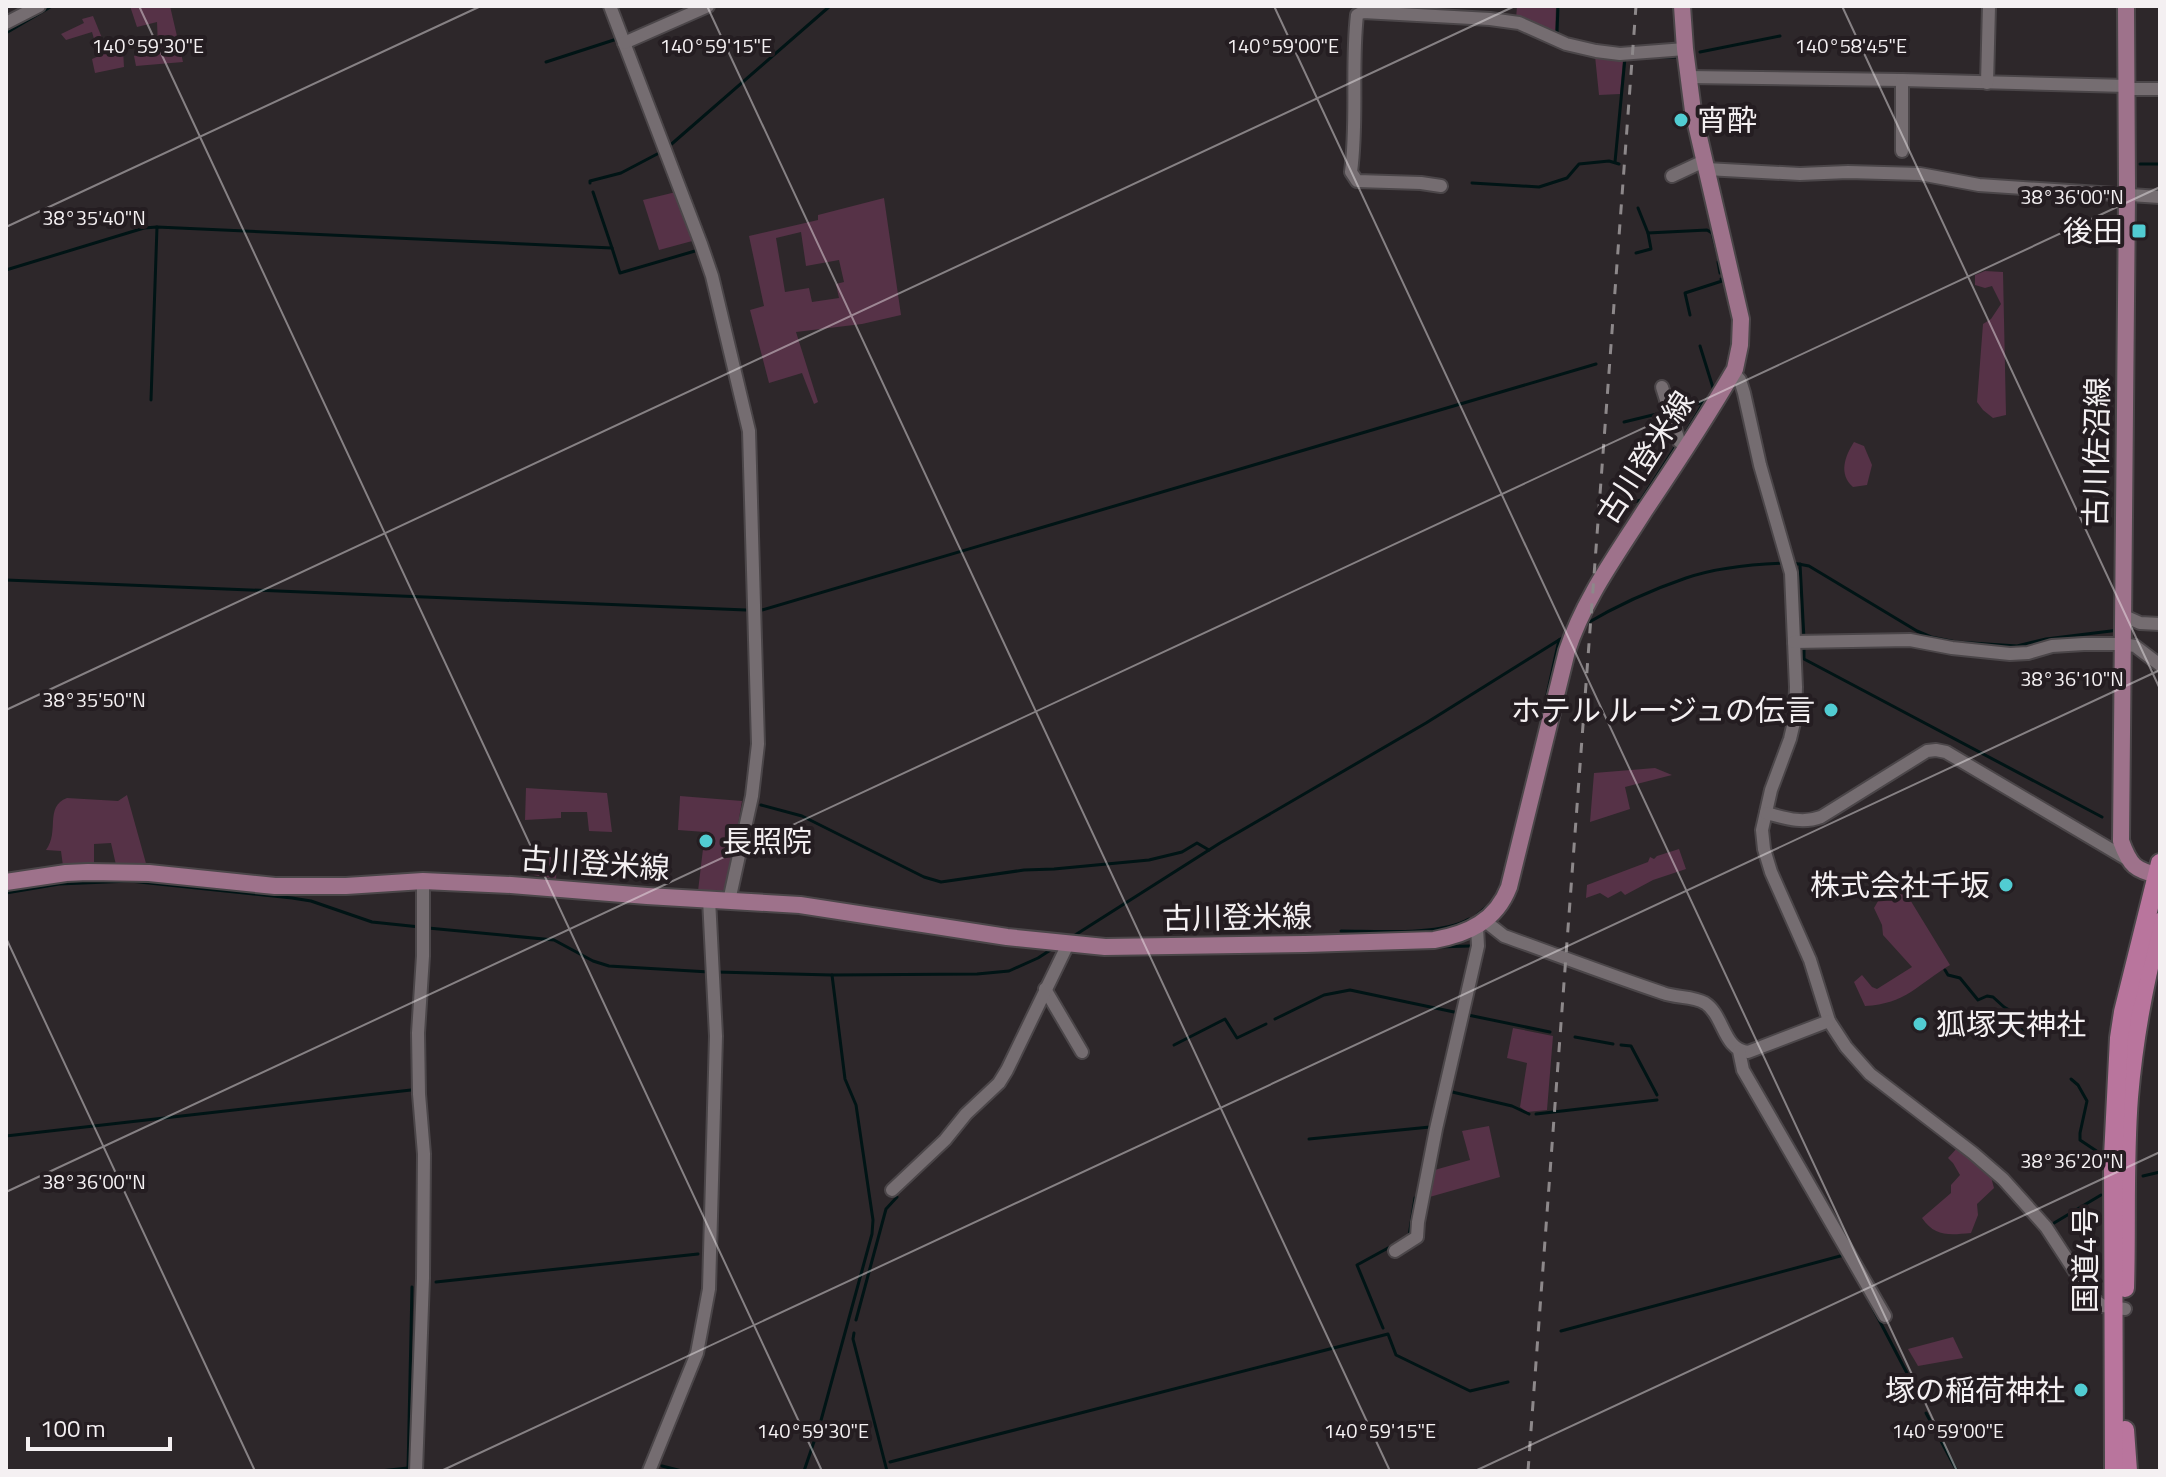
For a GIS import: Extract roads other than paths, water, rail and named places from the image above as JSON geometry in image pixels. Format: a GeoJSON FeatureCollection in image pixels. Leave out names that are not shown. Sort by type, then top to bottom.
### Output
{"type":"FeatureCollection","features":[{"type":"Feature","properties":{"kind":"highway","name":"国道4号"},"geometry":{"type":"LineString","coordinates":[[2128,1471],[2119,1308],[2114,1114],[2123,1012],[2159,871]]}},
{"type":"Feature","properties":{"kind":"highway","name":"国道4号"},"geometry":{"type":"LineString","coordinates":[[2114,1471],[2129,1099],[2149,962],[2160,922]]}},
{"type":"Feature","properties":{"kind":"main road","name":"古川登米線"},"geometry":{"type":"LineString","coordinates":[[6,882],[88,872],[149,873],[275,886],[423,881],[511,885],[800,905],[1007,937],[1144,947],[1434,940],[1452,937],[1481,924],[1504,900],[1509,887],[1568,648],[1579,617],[1613,557],[1733,372],[1740,345],[1741,319],[1693,111],[1682,6]]}},
{"type":"Feature","properties":{"kind":"main road","name":"古川佐沼線"},"geometry":{"type":"LineString","coordinates":[[2126,6],[2120,813],[2121,841],[2127,859]]}},
{"type":"Feature","properties":{"kind":"main road"},"geometry":{"type":"LineString","coordinates":[[2127,859],[2134,867],[2159,871]]}},
{"type":"Feature","properties":{"kind":"street"},"geometry":{"type":"LineString","coordinates":[[6,23],[39,6]]}},
{"type":"Feature","properties":{"kind":"street"},"geometry":{"type":"LineString","coordinates":[[610,6],[712,276],[749,431],[758,744],[752,796],[729,901]]}},
{"type":"Feature","properties":{"kind":"street"},"geometry":{"type":"LineString","coordinates":[[622,39],[708,6]]}},
{"type":"Feature","properties":{"kind":"street"},"geometry":{"type":"LineString","coordinates":[[1987,83],[1989,6]]}},
{"type":"Feature","properties":{"kind":"street"},"geometry":{"type":"LineString","coordinates":[[1441,186],[1357,181],[1353,177],[1357,15],[1363,12],[1500,20],[1519,23],[1566,44],[1620,54],[1685,49]]}},
{"type":"Feature","properties":{"kind":"street"},"geometry":{"type":"LineString","coordinates":[[1688,77],[1902,80],[2160,89]]}},
{"type":"Feature","properties":{"kind":"street"},"geometry":{"type":"LineString","coordinates":[[1902,80],[1902,151]]}},
{"type":"Feature","properties":{"kind":"street"},"geometry":{"type":"LineString","coordinates":[[1672,176],[1705,165],[1800,174],[1920,174],[1979,185],[2160,197]]}},
{"type":"Feature","properties":{"kind":"street"},"geometry":{"type":"LineString","coordinates":[[1733,372],[1740,380],[1744,393],[1760,465],[1788,562],[1800,642],[1795,718],[1771,790],[1762,830],[1763,840],[1771,872],[1810,960],[1829,1021],[1846,1047],[1870,1074],[2003,1179],[2046,1227],[2093,1299],[2103,1306],[2119,1308]]}},
{"type":"Feature","properties":{"kind":"street"},"geometry":{"type":"LineString","coordinates":[[1662,387],[1679,441],[1686,446]]}},
{"type":"Feature","properties":{"kind":"street"},"geometry":{"type":"LineString","coordinates":[[1800,642],[1910,640],[2010,654],[2084,644],[2140,623],[2160,624]]}},
{"type":"Feature","properties":{"kind":"street"},"geometry":{"type":"LineString","coordinates":[[2122,629],[2135,646],[2160,665]]}},
{"type":"Feature","properties":{"kind":"street"},"geometry":{"type":"LineString","coordinates":[[1766,813],[1811,821],[1927,751],[1936,750],[1946,752],[2127,859]]}},
{"type":"Feature","properties":{"kind":"street"},"geometry":{"type":"LineString","coordinates":[[416,1471],[423,1278],[424,1154],[418,1033],[423,881]]}},
{"type":"Feature","properties":{"kind":"street"},"geometry":{"type":"LineString","coordinates":[[649,1471],[697,1353],[707,1301],[715,1067],[709,899]]}},
{"type":"Feature","properties":{"kind":"street"},"geometry":{"type":"LineString","coordinates":[[1395,1251],[1417,1237],[1436,1129],[1481,924],[1504,936],[1667,995],[1704,1002],[1712,1009],[1739,1051],[1743,1070],[1885,1316]]}},
{"type":"Feature","properties":{"kind":"street"},"geometry":{"type":"LineString","coordinates":[[892,1190],[999,1083],[1045,989],[1063,943]]}},
{"type":"Feature","properties":{"kind":"street"},"geometry":{"type":"LineString","coordinates":[[1045,989],[1082,1052]]}},
{"type":"Feature","properties":{"kind":"street"},"geometry":{"type":"LineString","coordinates":[[1739,1051],[1748,1052],[1829,1021]]}},
{"type":"Feature","properties":{"kind":"waterway"},"geometry":{"type":"LineString","coordinates":[[6,33],[52,6]]}},
{"type":"Feature","properties":{"kind":"waterway"},"geometry":{"type":"LineString","coordinates":[[667,148],[830,6]]}},
{"type":"Feature","properties":{"kind":"waterway"},"geometry":{"type":"LineString","coordinates":[[1557,32],[1558,6]]}},
{"type":"Feature","properties":{"kind":"waterway"},"geometry":{"type":"LineString","coordinates":[[1700,52],[1780,36]]}},
{"type":"Feature","properties":{"kind":"waterway"},"geometry":{"type":"LineString","coordinates":[[546,62],[620,38]]}},
{"type":"Feature","properties":{"kind":"waterway"},"geometry":{"type":"LineString","coordinates":[[1655,57],[1676,57]]}},
{"type":"Feature","properties":{"kind":"waterway"},"geometry":{"type":"LineString","coordinates":[[1615,162],[1625,58]]}},
{"type":"Feature","properties":{"kind":"waterway"},"geometry":{"type":"LineString","coordinates":[[590,183],[621,173],[661,152]]}},
{"type":"Feature","properties":{"kind":"waterway"},"geometry":{"type":"LineString","coordinates":[[1472,183],[1539,187],[1567,178],[1579,164],[1609,161],[1619,164]]}},
{"type":"Feature","properties":{"kind":"waterway"},"geometry":{"type":"LineString","coordinates":[[2140,164],[2160,164]]}},
{"type":"Feature","properties":{"kind":"waterway"},"geometry":{"type":"LineString","coordinates":[[6,270],[144,228],[157,227],[612,248],[593,192]]}},
{"type":"Feature","properties":{"kind":"waterway"},"geometry":{"type":"LineString","coordinates":[[1636,253],[1651,249],[1638,208]]}},
{"type":"Feature","properties":{"kind":"waterway"},"geometry":{"type":"LineString","coordinates":[[151,400],[157,227]]}},
{"type":"Feature","properties":{"kind":"waterway"},"geometry":{"type":"LineString","coordinates":[[1648,233],[1707,230],[1712,233],[1718,256]]}},
{"type":"Feature","properties":{"kind":"waterway"},"geometry":{"type":"LineString","coordinates":[[612,248],[620,273],[695,251]]}},
{"type":"Feature","properties":{"kind":"waterway"},"geometry":{"type":"LineString","coordinates":[[1718,262],[1720,273]]}},
{"type":"Feature","properties":{"kind":"waterway"},"geometry":{"type":"LineString","coordinates":[[1690,315],[1685,293],[1721,279]]}},
{"type":"Feature","properties":{"kind":"waterway"},"geometry":{"type":"LineString","coordinates":[[1700,346],[1714,391]]}},
{"type":"Feature","properties":{"kind":"waterway"},"geometry":{"type":"LineString","coordinates":[[762,610],[1596,364]]}},
{"type":"Feature","properties":{"kind":"waterway"},"geometry":{"type":"LineString","coordinates":[[1674,410],[1704,402],[1683,437]]}},
{"type":"Feature","properties":{"kind":"waterway"},"geometry":{"type":"LineString","coordinates":[[1624,422],[1661,413]]}},
{"type":"Feature","properties":{"kind":"waterway"},"geometry":{"type":"LineString","coordinates":[[1619,506],[1641,500],[1676,446]]}},
{"type":"Feature","properties":{"kind":"waterway"},"geometry":{"type":"LineString","coordinates":[[1584,625],[1634,599],[1686,578],[1735,567],[1785,563]]}},
{"type":"Feature","properties":{"kind":"waterway"},"geometry":{"type":"LineString","coordinates":[[1793,563],[1809,566],[1931,637],[2017,646],[2046,639],[2119,630]]}},
{"type":"Feature","properties":{"kind":"waterway"},"geometry":{"type":"LineString","coordinates":[[1800,564],[1804,639]]}},
{"type":"Feature","properties":{"kind":"waterway"},"geometry":{"type":"LineString","coordinates":[[6,580],[746,610]]}},
{"type":"Feature","properties":{"kind":"waterway"},"geometry":{"type":"LineString","coordinates":[[1072,937],[1220,843],[1426,723],[1567,635]]}},
{"type":"Feature","properties":{"kind":"waterway"},"geometry":{"type":"LineString","coordinates":[[1541,722],[1559,640]]}},
{"type":"Feature","properties":{"kind":"waterway"},"geometry":{"type":"LineString","coordinates":[[1804,647],[1804,659],[2102,817]]}},
{"type":"Feature","properties":{"kind":"waterway"},"geometry":{"type":"LineString","coordinates":[[761,805],[802,816],[924,877],[941,882],[1024,870],[1149,860],[1182,852],[1197,843],[1209,850]]}},
{"type":"Feature","properties":{"kind":"waterway"},"geometry":{"type":"LineString","coordinates":[[6,893],[59,884],[130,881],[311,901],[372,922],[420,927]]}},
{"type":"Feature","properties":{"kind":"waterway"},"geometry":{"type":"LineString","coordinates":[[1477,915],[1489,905]]}},
{"type":"Feature","properties":{"kind":"waterway"},"geometry":{"type":"LineString","coordinates":[[1341,931],[1425,930],[1469,919]]}},
{"type":"Feature","properties":{"kind":"waterway"},"geometry":{"type":"LineString","coordinates":[[428,928],[554,940],[609,966],[709,972]]}},
{"type":"Feature","properties":{"kind":"waterway"},"geometry":{"type":"LineString","coordinates":[[1437,947],[1469,946]]}},
{"type":"Feature","properties":{"kind":"waterway"},"geometry":{"type":"LineString","coordinates":[[717,972],[977,974],[1009,971],[1052,949]]}},
{"type":"Feature","properties":{"kind":"waterway"},"geometry":{"type":"LineString","coordinates":[[1945,970],[1948,975],[1960,978],[1978,1000],[1993,997],[2011,1011],[2024,1031]]}},
{"type":"Feature","properties":{"kind":"waterway"},"geometry":{"type":"LineString","coordinates":[[804,1471],[820,1424],[872,1234],[873,1220],[856,1105],[845,1079],[832,975]]}},
{"type":"Feature","properties":{"kind":"waterway"},"geometry":{"type":"LineString","coordinates":[[1275,1019],[1324,995],[1350,990],[1454,1012]]}},
{"type":"Feature","properties":{"kind":"waterway"},"geometry":{"type":"LineString","coordinates":[[1468,1015],[1550,1032]]}},
{"type":"Feature","properties":{"kind":"waterway"},"geometry":{"type":"LineString","coordinates":[[1174,1045],[1225,1019],[1237,1038],[1266,1024]]}},
{"type":"Feature","properties":{"kind":"waterway"},"geometry":{"type":"LineString","coordinates":[[1575,1037],[1613,1044]]}},
{"type":"Feature","properties":{"kind":"waterway"},"geometry":{"type":"LineString","coordinates":[[1621,1045],[1631,1046],[1657,1095]]}},
{"type":"Feature","properties":{"kind":"waterway"},"geometry":{"type":"LineString","coordinates":[[2071,1079],[2087,1101],[2080,1140],[2101,1154]]}},
{"type":"Feature","properties":{"kind":"waterway"},"geometry":{"type":"LineString","coordinates":[[6,1136],[411,1090]]}},
{"type":"Feature","properties":{"kind":"waterway"},"geometry":{"type":"LineString","coordinates":[[1448,1091],[1512,1106],[1529,1114]]}},
{"type":"Feature","properties":{"kind":"waterway"},"geometry":{"type":"LineString","coordinates":[[1536,1114],[1657,1100]]}},
{"type":"Feature","properties":{"kind":"waterway"},"geometry":{"type":"LineString","coordinates":[[1309,1139],[1430,1127]]}},
{"type":"Feature","properties":{"kind":"waterway"},"geometry":{"type":"LineString","coordinates":[[2143,1176],[2160,1172]]}},
{"type":"Feature","properties":{"kind":"waterway"},"geometry":{"type":"LineString","coordinates":[[2054,1223],[2101,1195]]}},
{"type":"Feature","properties":{"kind":"waterway"},"geometry":{"type":"LineString","coordinates":[[856,1320],[886,1209],[897,1197]]}},
{"type":"Feature","properties":{"kind":"waterway"},"geometry":{"type":"LineString","coordinates":[[1409,1236],[1415,1198]]}},
{"type":"Feature","properties":{"kind":"waterway"},"geometry":{"type":"LineString","coordinates":[[1383,1328],[1357,1265],[1399,1242]]}},
{"type":"Feature","properties":{"kind":"waterway"},"geometry":{"type":"LineString","coordinates":[[436,1282],[698,1254]]}},
{"type":"Feature","properties":{"kind":"waterway"},"geometry":{"type":"LineString","coordinates":[[1561,1331],[1844,1255]]}},
{"type":"Feature","properties":{"kind":"waterway"},"geometry":{"type":"LineString","coordinates":[[408,1471],[412,1287]]}},
{"type":"Feature","properties":{"kind":"waterway"},"geometry":{"type":"LineString","coordinates":[[1867,1297],[1919,1396]]}},
{"type":"Feature","properties":{"kind":"waterway"},"geometry":{"type":"LineString","coordinates":[[854,1333],[887,1471]]}},
{"type":"Feature","properties":{"kind":"waterway"},"geometry":{"type":"LineString","coordinates":[[890,1462],[1388,1334],[1396,1355],[1470,1391],[1508,1382]]}},
{"type":"Feature","properties":{"kind":"waterway"},"geometry":{"type":"LineString","coordinates":[[1926,1413],[1957,1471]]}},
{"type":"Feature","properties":{"kind":"waterway"},"geometry":{"type":"LineString","coordinates":[[662,1466],[682,1471]]}},
{"type":"Feature","properties":{"kind":"waterway"},"geometry":{"type":"LineString","coordinates":[[380,1471],[408,1468]]}},
{"type":"Feature","properties":{"kind":"railway"},"geometry":{"type":"LineString","coordinates":[[1528,1471],[1636,6]]}},
{"type":"Feature","properties":{"kind":"place","name":"宵酔"},"geometry":{"type":"Point","coordinates":[1681,120]}},
{"type":"Feature","properties":{"kind":"place","name":"後田"},"geometry":{"type":"Point","coordinates":[2139,231]}},
{"type":"Feature","properties":{"kind":"place","name":"ホテル ルージュの伝言"},"geometry":{"type":"Point","coordinates":[1831,710]}},
{"type":"Feature","properties":{"kind":"place","name":"長照院"},"geometry":{"type":"Point","coordinates":[706,841]}},
{"type":"Feature","properties":{"kind":"place","name":"株式会社千坂"},"geometry":{"type":"Point","coordinates":[2006,885]}},
{"type":"Feature","properties":{"kind":"place","name":"狐塚天神社"},"geometry":{"type":"Point","coordinates":[1920,1024]}},
{"type":"Feature","properties":{"kind":"place","name":"塚の稲荷神社"},"geometry":{"type":"Point","coordinates":[2081,1390]}}]}
